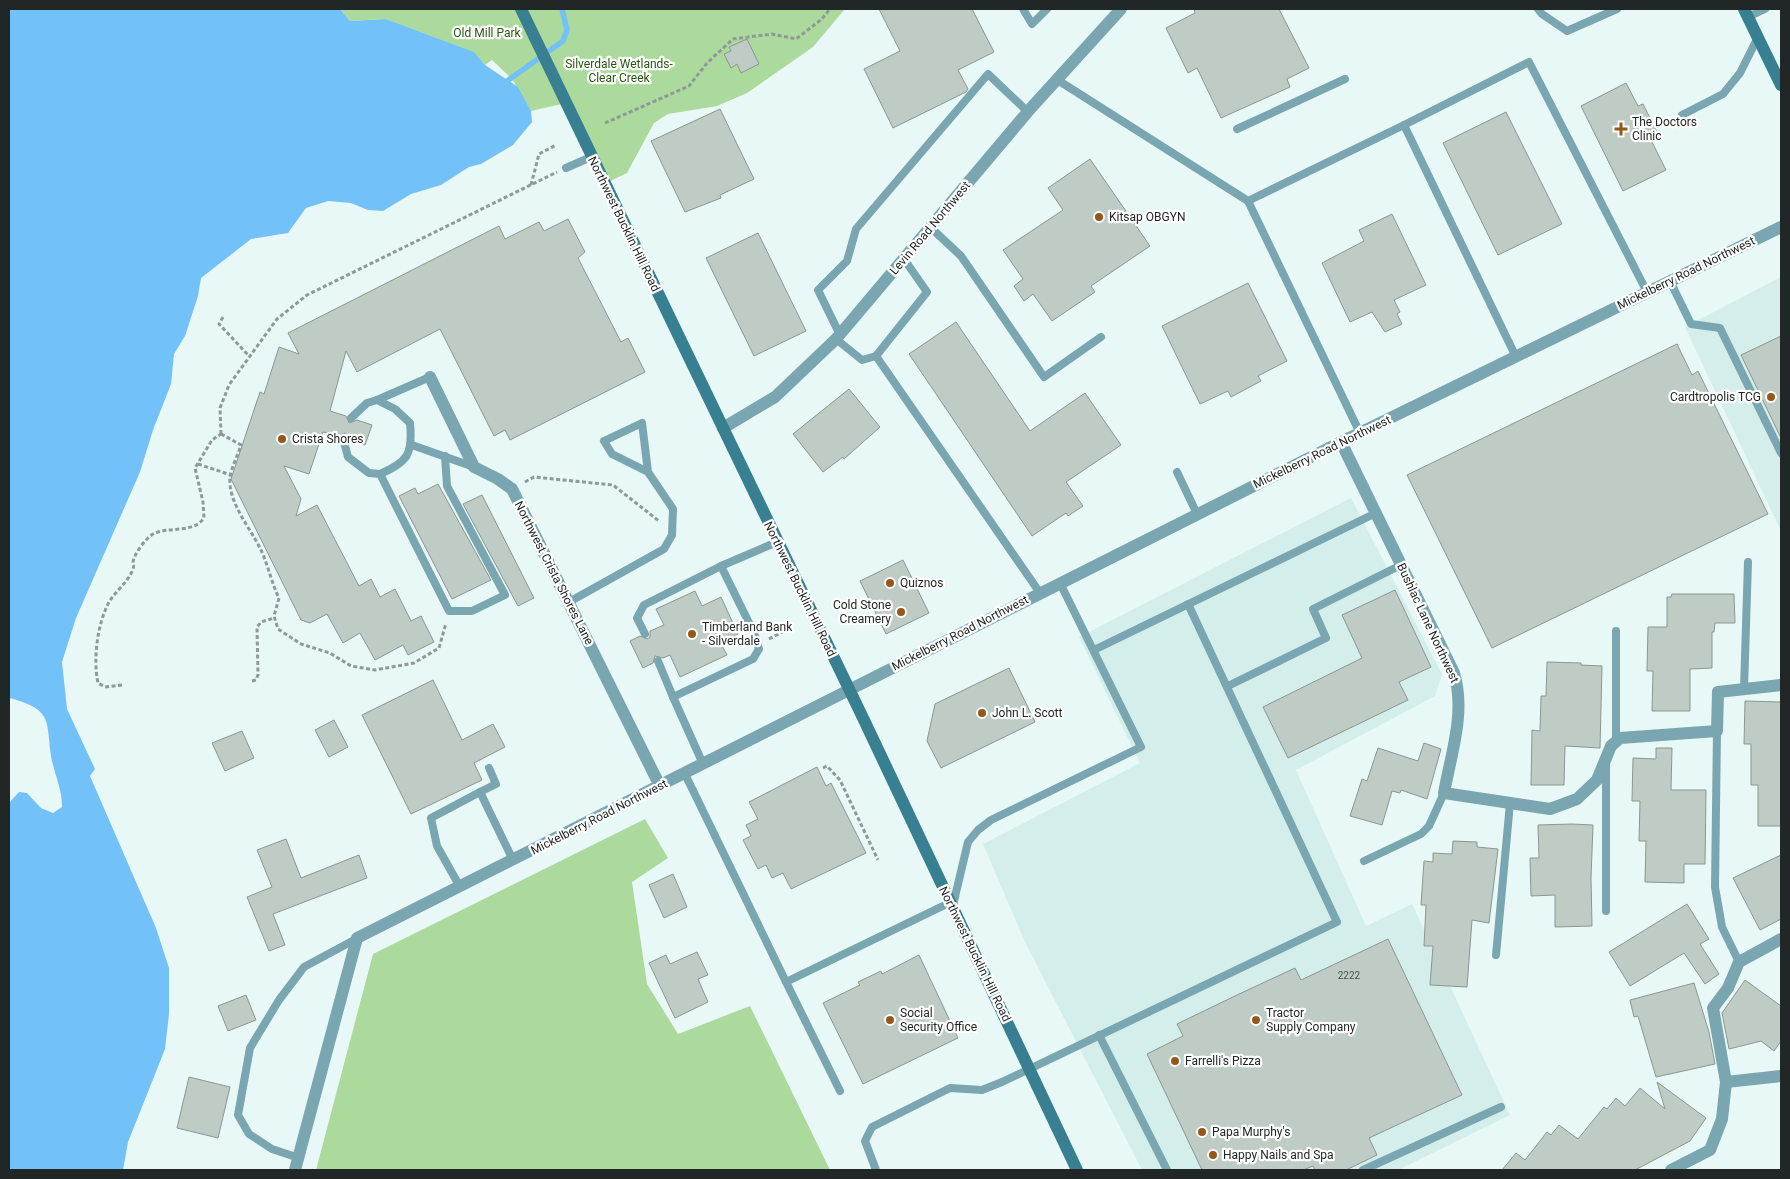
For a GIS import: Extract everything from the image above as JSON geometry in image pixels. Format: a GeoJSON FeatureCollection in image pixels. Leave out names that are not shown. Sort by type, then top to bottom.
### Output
{"type":"FeatureCollection","features":[{"type":"Feature","properties":{"kind":"main road","name":"Northwest Bucklin Hill Road"},"geometry":{"type":"LineString","coordinates":[[520,9],[1030,1067],[1077,1170]]}},
{"type":"Feature","properties":{"kind":"main road"},"geometry":{"type":"LineString","coordinates":[[1746,13],[1781,84]]}},
{"type":"Feature","properties":{"kind":"street","name":"Levin Road Northwest"},"geometry":{"type":"LineString","coordinates":[[723,428],[775,397],[838,337],[1056,79],[1121,9]]}},
{"type":"Feature","properties":{"kind":"street","name":"Mickelberry Road Northwest"},"geometry":{"type":"LineString","coordinates":[[357,938],[1341,442],[1781,227]]}},
{"type":"Feature","properties":{"kind":"street"},"geometry":{"type":"LineString","coordinates":[[430,377],[474,467]]}},
{"type":"Feature","properties":{"kind":"street","name":"Bushlac Lane Northwest"},"geometry":{"type":"LineString","coordinates":[[1341,442],[1457,685],[1460,706],[1444,793]]}},
{"type":"Feature","properties":{"kind":"street","name":"Northwest Crista Shores Lane"},"geometry":{"type":"LineString","coordinates":[[474,467],[498,479],[512,489],[660,786]]}},
{"type":"Feature","properties":{"kind":"street"},"geometry":{"type":"LineString","coordinates":[[1444,793],[1550,809],[1577,799],[1597,780],[1606,756],[1620,738],[1717,731],[1718,692],[1781,685]]}},
{"type":"Feature","properties":{"kind":"street"},"geometry":{"type":"LineString","coordinates":[[297,1164],[357,938]]}},
{"type":"Feature","properties":{"kind":"street"},"geometry":{"type":"LineString","coordinates":[[1671,1170],[1710,1150],[1722,1119],[1726,1082],[1713,1008],[1728,988],[1740,962],[1781,939]]}},
{"type":"Feature","properties":{"kind":"street"},"geometry":{"type":"LineString","coordinates":[[1726,1082],[1781,1076]]}},
{"type":"Feature","properties":{"kind":"lane"},"geometry":{"type":"LineString","coordinates":[[1023,9],[1032,24],[1047,9]]}},
{"type":"Feature","properties":{"kind":"lane"},"geometry":{"type":"LineString","coordinates":[[1538,9],[1542,14],[1567,31],[1617,9]]}},
{"type":"Feature","properties":{"kind":"lane"},"geometry":{"type":"LineString","coordinates":[[1746,13],[1765,9]]}},
{"type":"Feature","properties":{"kind":"lane"},"geometry":{"type":"LineString","coordinates":[[1682,115],[1723,94],[1740,73],[1758,36]]}},
{"type":"Feature","properties":{"kind":"lane"},"geometry":{"type":"LineString","coordinates":[[1248,200],[1529,62],[1648,292]]}},
{"type":"Feature","properties":{"kind":"lane"},"geometry":{"type":"LineString","coordinates":[[904,259],[927,292],[876,356],[862,360],[838,337],[818,290],[847,261],[856,228],[988,74],[1028,112]]}},
{"type":"Feature","properties":{"kind":"lane"},"geometry":{"type":"LineString","coordinates":[[1056,79],[1248,200],[1360,433]]}},
{"type":"Feature","properties":{"kind":"lane"},"geometry":{"type":"LineString","coordinates":[[1237,129],[1345,79]]}},
{"type":"Feature","properties":{"kind":"lane"},"geometry":{"type":"LineString","coordinates":[[1404,125],[1516,357]]}},
{"type":"Feature","properties":{"kind":"lane"},"geometry":{"type":"LineString","coordinates":[[566,168],[591,157]]}},
{"type":"Feature","properties":{"kind":"lane"},"geometry":{"type":"LineString","coordinates":[[930,227],[961,256],[1044,377],[1101,337]]}},
{"type":"Feature","properties":{"kind":"lane"},"geometry":{"type":"LineString","coordinates":[[1670,281],[1691,324],[1720,328],[1781,453]]}},
{"type":"Feature","properties":{"kind":"lane"},"geometry":{"type":"LineString","coordinates":[[876,356],[1040,593]]}},
{"type":"Feature","properties":{"kind":"lane"},"geometry":{"type":"LineString","coordinates":[[351,418],[367,404],[430,377]]}},
{"type":"Feature","properties":{"kind":"lane"},"geometry":{"type":"LineString","coordinates":[[344,438],[348,457],[369,474],[380,474],[400,466],[412,445],[410,423],[395,409],[377,400]]}},
{"type":"Feature","properties":{"kind":"lane"},"geometry":{"type":"LineString","coordinates":[[569,602],[664,549],[672,535],[673,509],[648,472],[642,423],[604,441],[612,454],[648,472]]}},
{"type":"Feature","properties":{"kind":"lane"},"geometry":{"type":"LineString","coordinates":[[412,445],[474,467]]}},
{"type":"Feature","properties":{"kind":"lane"},"geometry":{"type":"LineString","coordinates":[[380,474],[449,611],[472,611],[505,595],[447,486],[445,456]]}},
{"type":"Feature","properties":{"kind":"lane"},"geometry":{"type":"LineString","coordinates":[[1177,472],[1197,514]]}},
{"type":"Feature","properties":{"kind":"lane"},"geometry":{"type":"LineString","coordinates":[[1094,650],[1376,514]]}},
{"type":"Feature","properties":{"kind":"lane"},"geometry":{"type":"LineString","coordinates":[[644,634],[637,618],[644,605],[721,566],[778,542]]}},
{"type":"Feature","properties":{"kind":"lane"},"geometry":{"type":"LineString","coordinates":[[1744,689],[1748,562]]}},
{"type":"Feature","properties":{"kind":"lane"},"geometry":{"type":"LineString","coordinates":[[1228,686],[1326,638],[1313,609],[1401,565]]}},
{"type":"Feature","properties":{"kind":"lane"},"geometry":{"type":"LineString","coordinates":[[673,697],[753,659],[759,649],[721,566]]}},
{"type":"Feature","properties":{"kind":"lane"},"geometry":{"type":"LineString","coordinates":[[786,982],[951,905],[968,842],[978,830],[992,820],[1141,747],[1060,583]]}},
{"type":"Feature","properties":{"kind":"lane"},"geometry":{"type":"LineString","coordinates":[[876,1170],[864,1141],[872,1127],[950,1088],[982,1090],[1337,922],[1188,604]]}},
{"type":"Feature","properties":{"kind":"lane"},"geometry":{"type":"LineString","coordinates":[[1616,631],[1616,741]]}},
{"type":"Feature","properties":{"kind":"lane"},"geometry":{"type":"LineString","coordinates":[[658,661],[703,764]]}},
{"type":"Feature","properties":{"kind":"lane"},"geometry":{"type":"LineString","coordinates":[[1717,731],[1715,887],[1722,927],[1740,962]]}},
{"type":"Feature","properties":{"kind":"lane"},"geometry":{"type":"LineString","coordinates":[[1606,756],[1606,911]]}},
{"type":"Feature","properties":{"kind":"lane"},"geometry":{"type":"LineString","coordinates":[[460,887],[437,846],[431,818],[496,784],[489,768]]}},
{"type":"Feature","properties":{"kind":"lane"},"geometry":{"type":"LineString","coordinates":[[685,774],[840,1091]]}},
{"type":"Feature","properties":{"kind":"lane"},"geometry":{"type":"LineString","coordinates":[[480,792],[514,860]]}},
{"type":"Feature","properties":{"kind":"lane"},"geometry":{"type":"LineString","coordinates":[[1364,861],[1421,834],[1430,826],[1444,793]]}},
{"type":"Feature","properties":{"kind":"lane"},"geometry":{"type":"LineString","coordinates":[[1496,955],[1510,803]]}},
{"type":"Feature","properties":{"kind":"lane"},"geometry":{"type":"LineString","coordinates":[[297,1164],[249,1134],[238,1115],[250,1048],[279,1000],[304,967],[357,938]]}},
{"type":"Feature","properties":{"kind":"lane"},"geometry":{"type":"LineString","coordinates":[[1099,1035],[1167,1170]]}},
{"type":"Feature","properties":{"kind":"lane"},"geometry":{"type":"LineString","coordinates":[[1363,1170],[1501,1107]]}},
{"type":"Feature","properties":{"kind":"path"},"geometry":{"type":"LineString","coordinates":[[605,123],[689,86],[707,63],[733,39],[772,34],[796,39],[822,19],[830,9]]}},
{"type":"Feature","properties":{"kind":"path"},"geometry":{"type":"LineString","coordinates":[[530,186],[539,154],[556,145]]}},
{"type":"Feature","properties":{"kind":"path"},"geometry":{"type":"LineString","coordinates":[[221,434],[220,408],[229,385],[277,319],[307,295],[566,168]]}},
{"type":"Feature","properties":{"kind":"path"},"geometry":{"type":"LineString","coordinates":[[223,317],[219,324],[249,356]]}},
{"type":"Feature","properties":{"kind":"path"},"geometry":{"type":"LineString","coordinates":[[122,685],[105,687],[98,683],[96,675],[95,651],[108,604],[131,572],[133,561],[148,538],[154,534],[193,526],[204,518],[204,502],[196,468],[212,440],[221,434]]}},
{"type":"Feature","properties":{"kind":"path"},"geometry":{"type":"LineString","coordinates":[[221,434],[241,445],[231,475],[233,496],[246,526],[261,549],[269,578],[279,598],[274,618],[278,629],[301,644],[330,654],[352,666],[375,670],[414,662],[440,648],[449,611]]}},
{"type":"Feature","properties":{"kind":"path"},"geometry":{"type":"LineString","coordinates":[[198,464],[231,475]]}},
{"type":"Feature","properties":{"kind":"path"},"geometry":{"type":"LineString","coordinates":[[519,481],[526,482],[534,477],[613,485],[662,523],[672,524]]}},
{"type":"Feature","properties":{"kind":"path"},"geometry":{"type":"LineString","coordinates":[[252,681],[256,680],[258,675],[257,627],[261,622],[274,618]]}},
{"type":"Feature","properties":{"kind":"path"},"geometry":{"type":"LineString","coordinates":[[758,644],[786,630]]}},
{"type":"Feature","properties":{"kind":"path"},"geometry":{"type":"LineString","coordinates":[[823,768],[827,766],[840,780],[878,860]]}},
{"type":"Feature","properties":{"kind":"path"},"geometry":{"type":"LineString","coordinates":[[836,783],[840,780]]}},
{"type":"Feature","properties":{"kind":"shaded area"},"geometry":{"type":"Polygon","coordinates":[[[1781,277],[1781,531],[1685,327],[1781,277]]]}},
{"type":"Feature","properties":{"kind":"shaded area"},"geometry":{"type":"Polygon","coordinates":[[[1351,498],[1442,674],[1435,696],[1296,770],[1366,926],[1412,904],[1510,1115],[1398,1170],[1142,1170],[1025,942],[983,844],[1140,763],[1079,637],[1351,498]]]}},
{"type":"Feature","properties":{"kind":"green space","name":"Silverdale Wetlands- Clear Creek"},"geometry":{"type":"Polygon","coordinates":[[[340,9],[845,9],[813,47],[747,93],[717,106],[668,114],[654,123],[627,173],[604,184],[566,103],[531,111],[512,79],[492,60],[485,65],[473,52],[386,19],[350,21],[340,9]]]}},
{"type":"Feature","properties":{"kind":"green space"},"geometry":{"type":"Polygon","coordinates":[[[645,819],[668,858],[632,882],[647,984],[678,1034],[750,1006],[830,1170],[316,1170],[373,954],[645,819]]]}},
{"type":"Feature","properties":{"kind":"water"},"geometry":{"type":"Polygon","coordinates":[[[9,9],[340,9],[350,21],[386,19],[474,52],[485,65],[518,87],[531,111],[532,122],[513,145],[481,164],[469,167],[441,185],[411,194],[383,211],[368,210],[351,203],[328,201],[306,208],[288,233],[251,239],[201,278],[198,296],[185,336],[174,354],[171,384],[153,430],[140,472],[76,618],[62,662],[67,709],[95,769],[90,776],[156,928],[169,968],[169,1014],[165,1049],[128,1142],[123,1170],[9,1170],[9,803],[19,792],[27,793],[41,808],[53,813],[62,807],[62,801],[53,765],[46,721],[35,708],[9,698],[9,9]]]}},
{"type":"Feature","properties":{"kind":"building"},"geometry":{"type":"Polygon","coordinates":[[[879,9],[972,9],[994,52],[958,70],[968,89],[966,92],[893,128],[864,69],[900,51],[879,9]]]}},
{"type":"Feature","properties":{"kind":"building"},"geometry":{"type":"Polygon","coordinates":[[[1194,9],[1279,9],[1309,68],[1287,79],[1290,87],[1221,118],[1197,68],[1188,73],[1166,28],[1195,13],[1194,9]]]}},
{"type":"Feature","properties":{"kind":"building"},"geometry":{"type":"Polygon","coordinates":[[[747,39],[759,64],[741,73],[737,64],[731,68],[724,54],[731,51],[729,47],[747,39]]]}},
{"type":"Feature","properties":{"kind":"building","name":"The Doctors Clinic"},"geometry":{"type":"Polygon","coordinates":[[[1626,83],[1638,106],[1643,104],[1660,138],[1652,142],[1666,170],[1623,191],[1581,106],[1626,83]]]}},
{"type":"Feature","properties":{"kind":"building"},"geometry":{"type":"Polygon","coordinates":[[[720,109],[754,179],[720,195],[721,198],[685,212],[651,141],[720,109]]]}},
{"type":"Feature","properties":{"kind":"building"},"geometry":{"type":"Polygon","coordinates":[[[1506,112],[1562,224],[1498,255],[1443,143],[1506,112]]]}},
{"type":"Feature","properties":{"kind":"building"},"geometry":{"type":"Polygon","coordinates":[[[1090,159],[1150,246],[1091,286],[1095,292],[1052,321],[1033,294],[1024,301],[1014,286],[1023,279],[1003,250],[1063,210],[1048,188],[1090,159]]]}},
{"type":"Feature","properties":{"kind":"building"},"geometry":{"type":"Polygon","coordinates":[[[1392,214],[1426,285],[1394,300],[1400,312],[1397,314],[1402,324],[1385,332],[1372,312],[1350,322],[1322,263],[1364,241],[1359,230],[1392,214]]]}},
{"type":"Feature","properties":{"kind":"building","name":"Crista Shores"},"geometry":{"type":"Polygon","coordinates":[[[568,219],[585,252],[578,258],[621,342],[628,338],[645,372],[510,440],[505,430],[494,436],[440,329],[357,372],[346,351],[330,411],[346,416],[349,423],[357,420],[372,425],[365,445],[349,440],[345,433],[338,436],[323,432],[309,474],[284,466],[301,499],[296,516],[317,505],[359,586],[371,579],[380,597],[395,589],[411,621],[421,616],[434,642],[408,655],[403,645],[375,660],[360,633],[343,643],[327,614],[310,623],[301,620],[231,479],[260,392],[264,394],[279,347],[299,354],[288,333],[499,226],[505,239],[539,222],[544,231],[568,219]]]}},
{"type":"Feature","properties":{"kind":"building"},"geometry":{"type":"Polygon","coordinates":[[[758,233],[806,331],[754,356],[706,258],[758,233]]]}},
{"type":"Feature","properties":{"kind":"building"},"geometry":{"type":"Polygon","coordinates":[[[1248,283],[1287,361],[1258,376],[1261,381],[1231,397],[1228,391],[1200,404],[1162,326],[1248,283]]]}},
{"type":"Feature","properties":{"kind":"building"},"geometry":{"type":"Polygon","coordinates":[[[956,322],[1030,431],[1085,393],[1121,445],[1066,482],[1083,506],[1068,516],[1066,513],[1032,536],[909,354],[956,322]]]}},
{"type":"Feature","properties":{"kind":"building","name":"Cardtropolis TCG"},"geometry":{"type":"Polygon","coordinates":[[[1781,336],[1781,438],[1741,355],[1781,336]]]}},
{"type":"Feature","properties":{"kind":"building"},"geometry":{"type":"Polygon","coordinates":[[[1677,344],[1692,375],[1698,371],[1768,514],[1492,648],[1407,475],[1677,344]]]}},
{"type":"Feature","properties":{"kind":"building"},"geometry":{"type":"Polygon","coordinates":[[[849,389],[880,427],[844,459],[843,457],[823,472],[793,434],[849,389]]]}},
{"type":"Feature","properties":{"kind":"building"},"geometry":{"type":"Polygon","coordinates":[[[438,484],[491,580],[452,599],[399,496],[415,488],[418,494],[438,484]]]}},
{"type":"Feature","properties":{"kind":"building"},"geometry":{"type":"Polygon","coordinates":[[[482,495],[534,598],[518,606],[463,504],[482,495]]]}},
{"type":"Feature","properties":{"kind":"building"},"geometry":{"type":"Polygon","coordinates":[[[903,560],[929,613],[886,634],[860,581],[903,560]]]}},
{"type":"Feature","properties":{"kind":"building"},"geometry":{"type":"Polygon","coordinates":[[[1395,590],[1431,667],[1399,682],[1408,700],[1288,758],[1263,707],[1362,658],[1342,615],[1395,590]]]}},
{"type":"Feature","properties":{"kind":"building","name":"Timberland Bank - Silverdale"},"geometry":{"type":"Polygon","coordinates":[[[695,591],[702,606],[721,597],[738,634],[720,642],[727,655],[680,677],[670,655],[663,658],[655,656],[653,663],[643,668],[630,641],[640,636],[647,639],[650,637],[650,631],[664,625],[656,609],[695,591]]]}},
{"type":"Feature","properties":{"kind":"building"},"geometry":{"type":"Polygon","coordinates":[[[1672,594],[1734,594],[1735,623],[1715,623],[1714,632],[1712,632],[1712,668],[1690,669],[1690,711],[1652,711],[1653,671],[1647,671],[1648,627],[1667,627],[1667,597],[1671,597],[1672,594]]]}},
{"type":"Feature","properties":{"kind":"building"},"geometry":{"type":"Polygon","coordinates":[[[1547,662],[1602,666],[1600,748],[1565,746],[1564,785],[1531,785],[1532,730],[1540,731],[1541,696],[1546,696],[1547,662]]]}},
{"type":"Feature","properties":{"kind":"building","name":"John L. Scott"},"geometry":{"type":"Polygon","coordinates":[[[1009,668],[1035,722],[941,768],[927,741],[935,704],[1009,668]]]}},
{"type":"Feature","properties":{"kind":"building"},"geometry":{"type":"Polygon","coordinates":[[[433,680],[462,740],[493,724],[505,747],[474,763],[482,780],[411,814],[362,715],[433,680]]]}},
{"type":"Feature","properties":{"kind":"building"},"geometry":{"type":"Polygon","coordinates":[[[1745,701],[1781,702],[1781,826],[1758,826],[1758,785],[1751,785],[1751,744],[1744,744],[1745,701]]]}},
{"type":"Feature","properties":{"kind":"building"},"geometry":{"type":"Polygon","coordinates":[[[334,720],[348,747],[329,757],[315,730],[334,720]]]}},
{"type":"Feature","properties":{"kind":"building"},"geometry":{"type":"Polygon","coordinates":[[[242,731],[254,758],[225,771],[212,743],[242,731]]]}},
{"type":"Feature","properties":{"kind":"building"},"geometry":{"type":"Polygon","coordinates":[[[1424,743],[1441,749],[1427,799],[1401,790],[1400,793],[1392,791],[1382,825],[1350,816],[1362,779],[1367,781],[1378,748],[1418,761],[1424,743]]]}},
{"type":"Feature","properties":{"kind":"building"},"geometry":{"type":"Polygon","coordinates":[[[1656,748],[1672,748],[1671,790],[1706,790],[1705,864],[1684,864],[1684,883],[1645,882],[1646,841],[1639,841],[1640,801],[1632,801],[1633,758],[1656,759],[1656,748]]]}},
{"type":"Feature","properties":{"kind":"building"},"geometry":{"type":"Polygon","coordinates":[[[817,767],[826,786],[831,783],[866,853],[791,889],[783,873],[772,878],[766,865],[758,869],[743,840],[751,836],[746,825],[758,819],[749,802],[817,767]]]}},
{"type":"Feature","properties":{"kind":"building"},"geometry":{"type":"Polygon","coordinates":[[[1538,825],[1593,825],[1592,926],[1555,927],[1555,895],[1531,896],[1530,858],[1539,858],[1538,825]]]}},
{"type":"Feature","properties":{"kind":"building"},"geometry":{"type":"Polygon","coordinates":[[[286,839],[301,878],[359,855],[367,878],[273,914],[285,945],[269,951],[247,897],[272,887],[257,850],[286,839]]]}},
{"type":"Feature","properties":{"kind":"building"},"geometry":{"type":"Polygon","coordinates":[[[1453,841],[1477,842],[1477,847],[1498,849],[1489,923],[1472,920],[1467,987],[1430,985],[1433,946],[1424,946],[1426,905],[1421,905],[1424,861],[1433,862],[1433,853],[1452,854],[1453,841]]]}},
{"type":"Feature","properties":{"kind":"building"},"geometry":{"type":"Polygon","coordinates":[[[1781,855],[1781,919],[1760,930],[1733,878],[1781,855]]]}},
{"type":"Feature","properties":{"kind":"building"},"geometry":{"type":"Polygon","coordinates":[[[673,874],[687,907],[664,918],[649,885],[673,874]]]}},
{"type":"Feature","properties":{"kind":"building"},"geometry":{"type":"Polygon","coordinates":[[[1687,904],[1709,939],[1700,944],[1719,974],[1705,984],[1684,953],[1630,986],[1609,952],[1687,904]]]}},
{"type":"Feature","properties":{"kind":"building"},"geometry":{"type":"Polygon","coordinates":[[[1388,939],[1462,1095],[1369,1138],[1377,1155],[1346,1170],[1315,1170],[1313,1166],[1303,1170],[1202,1170],[1147,1054],[1183,1036],[1177,1024],[1237,995],[1295,968],[1301,980],[1388,939]]]}},
{"type":"Feature","properties":{"kind":"building"},"geometry":{"type":"Polygon","coordinates":[[[697,952],[708,975],[698,979],[708,1002],[675,1018],[649,963],[666,955],[670,964],[697,952]]]}},
{"type":"Feature","properties":{"kind":"building","name":"Social Security Office"},"geometry":{"type":"Polygon","coordinates":[[[919,955],[958,1038],[863,1084],[823,1003],[860,985],[858,982],[881,971],[882,974],[919,955]]]}},
{"type":"Feature","properties":{"kind":"building"},"geometry":{"type":"Polygon","coordinates":[[[1745,980],[1781,1006],[1781,1041],[1774,1051],[1761,1041],[1729,1049],[1722,1013],[1745,980]]]}},
{"type":"Feature","properties":{"kind":"building"},"geometry":{"type":"Polygon","coordinates":[[[1694,983],[1709,1032],[1715,1064],[1656,1077],[1638,1016],[1634,1017],[1630,1000],[1694,983]]]}},
{"type":"Feature","properties":{"kind":"building"},"geometry":{"type":"Polygon","coordinates":[[[246,995],[256,1020],[228,1031],[218,1006],[246,995]]]}},
{"type":"Feature","properties":{"kind":"building"},"geometry":{"type":"Polygon","coordinates":[[[189,1077],[230,1087],[218,1138],[177,1128],[189,1077]]]}},
{"type":"Feature","properties":{"kind":"building"},"geometry":{"type":"Polygon","coordinates":[[[1657,1082],[1706,1118],[1690,1141],[1635,1170],[1502,1170],[1516,1153],[1525,1160],[1547,1132],[1551,1135],[1559,1125],[1578,1139],[1604,1107],[1607,1109],[1616,1098],[1625,1106],[1640,1088],[1665,1109],[1657,1082]]]}},
{"type":"Feature","properties":{"kind":"waterway"},"geometry":{"type":"LineString","coordinates":[[507,81],[563,41],[567,30],[562,9]]}},
{"type":"Feature","properties":{"kind":"place","name":"The Doctors Clinic"},"geometry":{"type":"Point","coordinates":[1621,129]}},
{"type":"Feature","properties":{"kind":"place","name":"Kitsap OBGYN"},"geometry":{"type":"Point","coordinates":[1099,217]}},
{"type":"Feature","properties":{"kind":"place","name":"Cardtropolis TCG"},"geometry":{"type":"Point","coordinates":[1771,397]}},
{"type":"Feature","properties":{"kind":"place","name":"Crista Shores"},"geometry":{"type":"Point","coordinates":[282,439]}},
{"type":"Feature","properties":{"kind":"place","name":"Quiznos"},"geometry":{"type":"Point","coordinates":[890,583]}},
{"type":"Feature","properties":{"kind":"place","name":"Cold Stone Creamery"},"geometry":{"type":"Point","coordinates":[901,612]}},
{"type":"Feature","properties":{"kind":"place","name":"Timberland Bank - Silverdale"},"geometry":{"type":"Point","coordinates":[692,634]}},
{"type":"Feature","properties":{"kind":"place","name":"John L. Scott"},"geometry":{"type":"Point","coordinates":[982,713]}},
{"type":"Feature","properties":{"kind":"place","name":"Social Security Office"},"geometry":{"type":"Point","coordinates":[890,1020]}},
{"type":"Feature","properties":{"kind":"place","name":"Tractor Supply Company"},"geometry":{"type":"Point","coordinates":[1256,1020]}},
{"type":"Feature","properties":{"kind":"place","name":"Farrelli's Pizza"},"geometry":{"type":"Point","coordinates":[1175,1061]}},
{"type":"Feature","properties":{"kind":"place","name":"Papa Murphy's"},"geometry":{"type":"Point","coordinates":[1202,1132]}},
{"type":"Feature","properties":{"kind":"place","name":"Happy Nails and Spa"},"geometry":{"type":"Point","coordinates":[1213,1155]}},
{"type":"Feature","properties":{"kind":"park label","name":"Old Mill Park"},"geometry":{"type":"Point","coordinates":[487,33]}}]}
